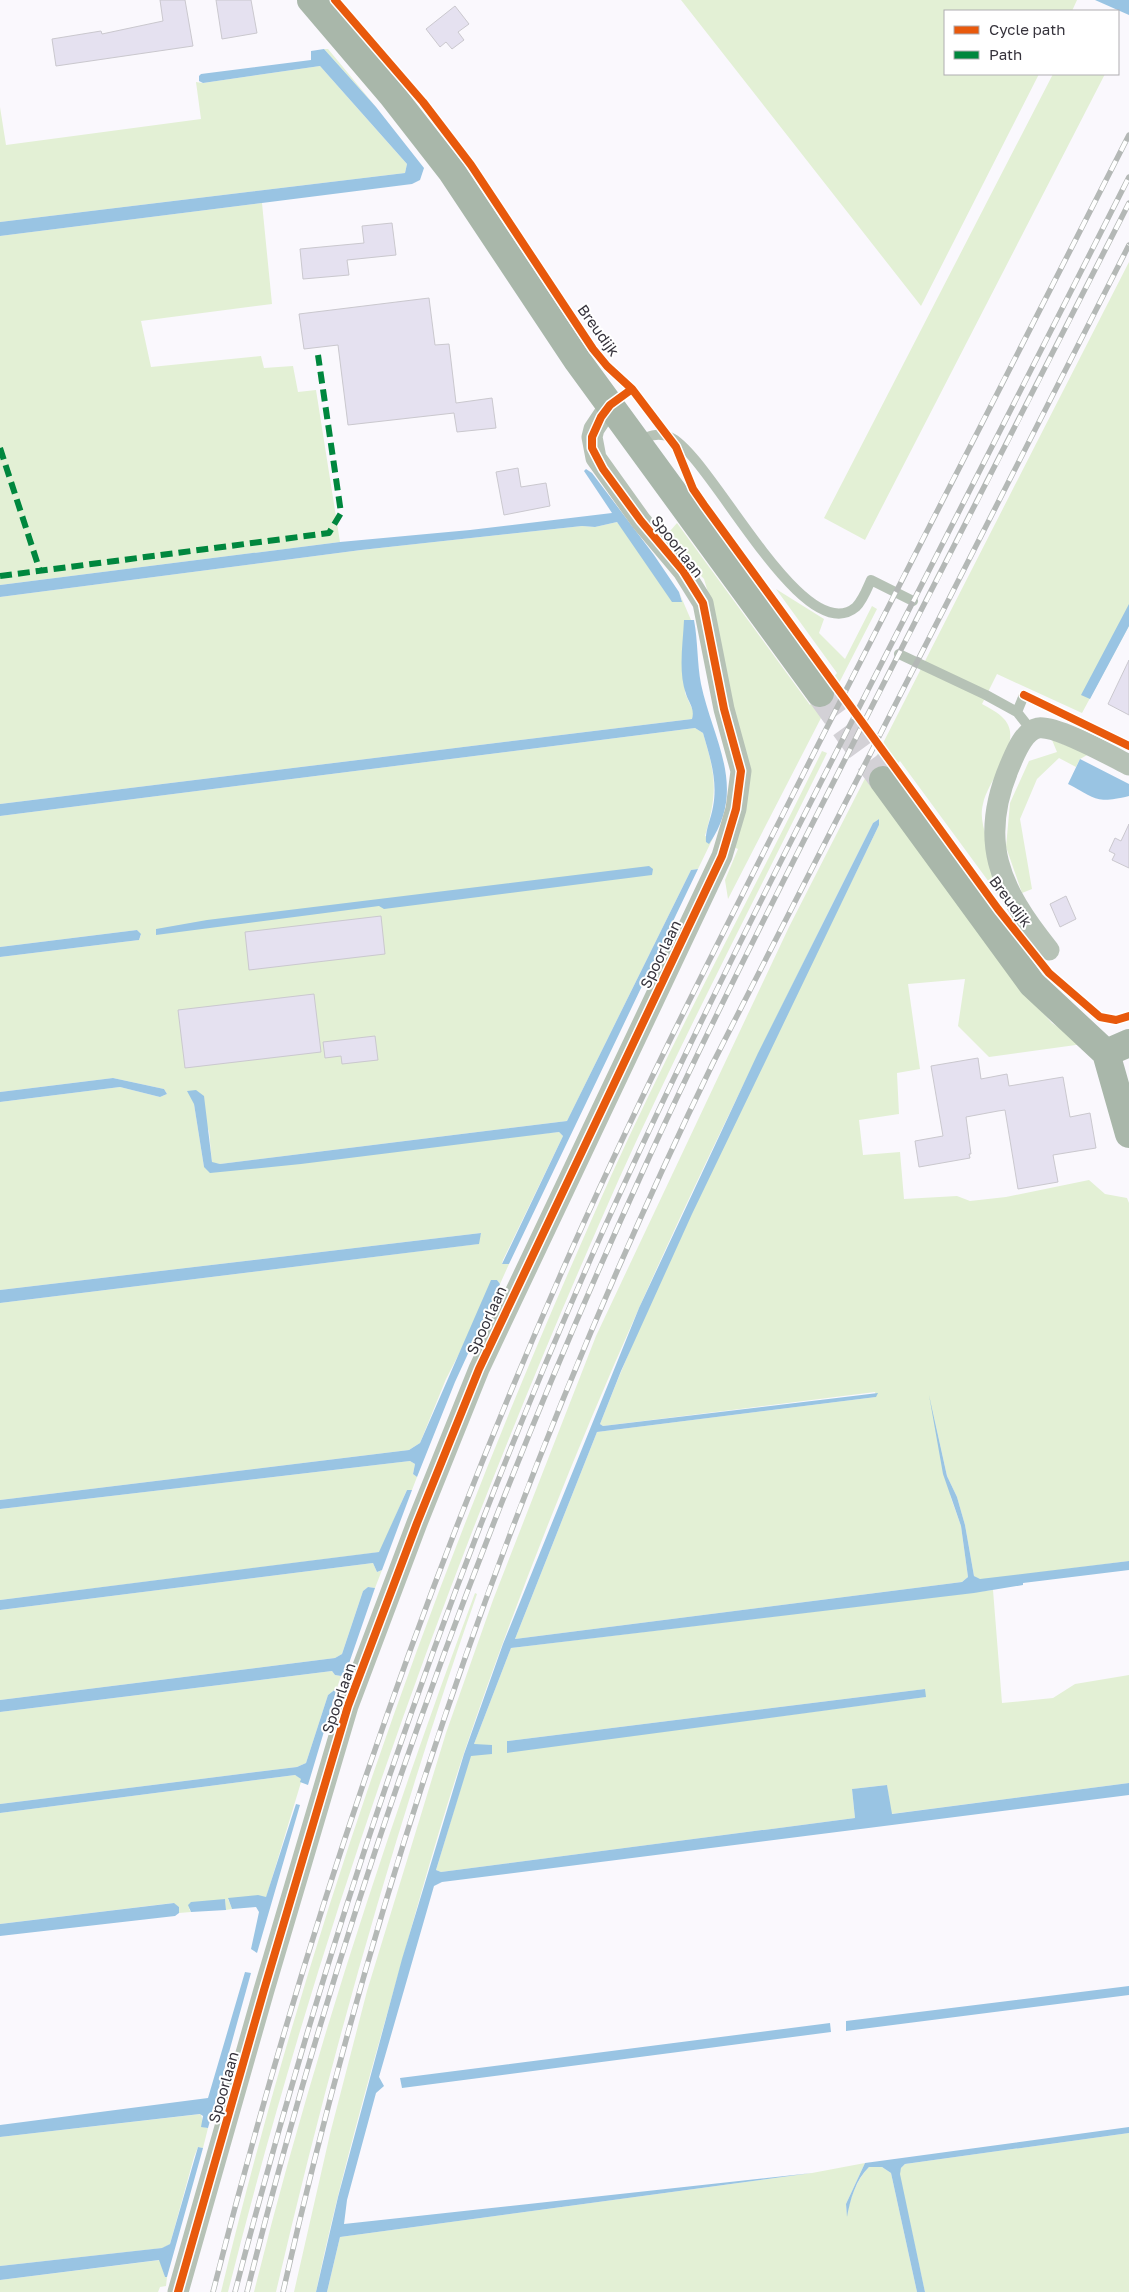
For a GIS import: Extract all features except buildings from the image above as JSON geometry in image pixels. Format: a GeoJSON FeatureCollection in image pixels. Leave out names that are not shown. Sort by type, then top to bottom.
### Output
{"type":"FeatureCollection","features":[{"type":"Feature","properties":{"kind":"street"},"geometry":{"type":"LineString","coordinates":[[311,0],[392,95],[452,172],[577,360],[820,693]]}},
{"type":"Feature","properties":{"kind":"street","name":"Spoorlaan"},"geometry":{"type":"LineString","coordinates":[[178,2292],[348,1706],[396,1578],[479,1369],[722,856],[736,809],[741,770],[724,709],[703,603],[683,572],[604,470],[592,448],[594,429],[610,405]]}},
{"type":"Feature","properties":{"kind":"street"},"geometry":{"type":"LineString","coordinates":[[1049,950],[1009,894],[995,845],[994,824],[998,799],[1007,772],[1017,750],[1028,733],[1038,728],[1048,729],[1129,765]]}},
{"type":"Feature","properties":{"kind":"street"},"geometry":{"type":"LineString","coordinates":[[883,780],[1032,984],[1118,1048],[1129,1134]]}},
{"type":"Feature","properties":{"kind":"lane"},"geometry":{"type":"LineString","coordinates":[[637,442],[657,435],[669,437],[681,444],[696,460],[771,563],[800,595],[815,604],[839,612],[850,610],[857,606],[871,580],[913,601]]}},
{"type":"Feature","properties":{"kind":"lane"},"geometry":{"type":"LineString","coordinates":[[899,654],[986,695],[1017,712],[1032,731]]}},
{"type":"Feature","properties":{"kind":"lane"},"geometry":{"type":"LineString","coordinates":[[1017,712],[1024,695]]}},
{"type":"Feature","properties":{"kind":"green space"},"geometry":{"type":"Polygon","coordinates":[[[681,0],[1077,0],[1072,10],[944,10],[944,75],[1038,75],[921,306],[681,0]]]}},
{"type":"Feature","properties":{"kind":"green space"},"geometry":{"type":"Polygon","coordinates":[[[324,49],[328,49],[376,107],[324,49]]]}},
{"type":"Feature","properties":{"kind":"green space"},"geometry":{"type":"Polygon","coordinates":[[[320,66],[407,164],[405,173],[0,222],[0,107],[6,145],[201,119],[196,82],[203,83],[320,66]]]}},
{"type":"Feature","properties":{"kind":"green space"},"geometry":{"type":"Polygon","coordinates":[[[1052,75],[1104,75],[865,540],[824,518],[1052,75]]]}},
{"type":"Feature","properties":{"kind":"green space"},"geometry":{"type":"Polygon","coordinates":[[[262,203],[272,304],[141,321],[151,367],[261,356],[264,368],[293,366],[298,392],[316,390],[340,542],[0,585],[0,236],[262,203]]]}},
{"type":"Feature","properties":{"kind":"green space"},"geometry":{"type":"Polygon","coordinates":[[[1129,262],[1129,626],[1082,713],[997,674],[982,704],[1004,719],[1009,728],[1010,738],[1008,749],[986,795],[982,808],[986,837],[1039,950],[900,761],[875,789],[1042,1012],[1052,1023],[1083,1044],[989,1057],[958,1026],[965,979],[908,984],[920,1069],[897,1073],[899,1114],[859,1120],[863,1155],[900,1152],[904,1199],[957,1196],[970,1201],[1006,1197],[1089,1180],[1105,1194],[1127,1198],[1129,1203],[1129,1561],[980,1580],[974,1576],[965,1525],[957,1497],[947,1476],[929,1395],[951,1498],[961,1526],[968,1577],[962,1582],[515,1639],[597,1432],[876,1397],[875,1392],[603,1426],[600,1424],[631,1348],[698,1197],[879,825],[879,819],[873,823],[753,1064],[695,1186],[615,1362],[547,1527],[484,1694],[436,1841],[352,2142],[316,2292],[294,2292],[330,2134],[367,1991],[446,1733],[493,1600],[596,1336],[789,927],[1129,262]]]}},
{"type":"Feature","properties":{"kind":"green space"},"geometry":{"type":"Polygon","coordinates":[[[617,522],[682,601],[679,592],[691,620],[685,620],[685,693],[694,713],[692,719],[0,804],[0,597],[361,550],[582,526],[595,527],[617,522]]]}},
{"type":"Feature","properties":{"kind":"green space"},"geometry":{"type":"Polygon","coordinates":[[[677,523],[810,705],[837,673],[776,589],[824,619],[819,633],[845,659],[872,606],[877,609],[728,899],[725,880],[738,849],[731,846],[746,781],[716,620],[704,579],[664,538],[677,523]]]}},
{"type":"Feature","properties":{"kind":"green space"},"geometry":{"type":"Polygon","coordinates":[[[695,728],[703,733],[713,773],[714,795],[705,836],[713,838],[698,869],[691,870],[567,1121],[220,1164],[212,1163],[209,1131],[194,1104],[204,1167],[559,1132],[563,1136],[503,1260],[502,1264],[509,1264],[500,1284],[497,1280],[446,1379],[420,1443],[409,1450],[0,1500],[0,1303],[478,1244],[481,1233],[0,1290],[0,1102],[120,1087],[160,1097],[167,1094],[164,1089],[113,1078],[0,1092],[0,957],[139,940],[141,935],[137,930],[0,947],[0,816],[695,728]]]}},
{"type":"Feature","properties":{"kind":"green space"},"geometry":{"type":"Polygon","coordinates":[[[1052,740],[1089,754],[1080,759],[1076,767],[1059,758],[1037,779],[1020,819],[1032,889],[1022,893],[1006,847],[1010,803],[1029,761],[1057,752],[1052,740]]]}},
{"type":"Feature","properties":{"kind":"green space"},"geometry":{"type":"Polygon","coordinates":[[[822,751],[827,753],[695,1018],[619,1179],[560,1315],[450,1589],[399,1727],[352,1867],[307,2008],[266,2149],[228,2292],[221,2292],[258,2149],[298,2007],[342,1865],[390,1725],[441,1586],[495,1448],[611,1176],[688,1016],[822,751]]]}},
{"type":"Feature","properties":{"kind":"green space"},"geometry":{"type":"Polygon","coordinates":[[[410,1461],[415,1464],[413,1474],[417,1477],[412,1490],[407,1490],[405,1494],[380,1552],[0,1600],[0,1509],[410,1461]]]}},
{"type":"Feature","properties":{"kind":"green space"},"geometry":{"type":"Polygon","coordinates":[[[373,1563],[377,1572],[382,1570],[375,1588],[368,1587],[363,1591],[342,1654],[335,1658],[0,1700],[0,1610],[373,1563]]]}},
{"type":"Feature","properties":{"kind":"green space"},"geometry":{"type":"Polygon","coordinates":[[[993,1590],[1002,1703],[1053,1698],[1075,1684],[1129,1675],[1129,1783],[891,1814],[887,1785],[852,1789],[855,1818],[441,1872],[436,1870],[474,1744],[511,1648],[993,1590]],[[925,1689],[507,1741],[507,1752],[925,1697],[925,1689]]]}},
{"type":"Feature","properties":{"kind":"green space"},"geometry":{"type":"Polygon","coordinates":[[[475,1593],[477,1594],[420,1766],[367,1940],[319,2115],[276,2292],[254,2292],[301,2115],[327,2027],[383,1853],[475,1593]]]}},
{"type":"Feature","properties":{"kind":"green space"},"geometry":{"type":"Polygon","coordinates":[[[332,1671],[335,1675],[341,1676],[337,1688],[328,1695],[306,1763],[297,1767],[0,1804],[0,1712],[332,1671]]]}},
{"type":"Feature","properties":{"kind":"green space"},"geometry":{"type":"Polygon","coordinates":[[[295,1775],[302,1779],[266,1898],[228,1899],[232,1909],[226,1910],[225,1899],[189,1909],[191,1912],[179,1913],[179,1907],[173,1903],[0,1924],[0,1813],[295,1775]]]}},
{"type":"Feature","properties":{"kind":"green space"},"geometry":{"type":"Polygon","coordinates":[[[201,2114],[204,2127],[208,2128],[203,2148],[198,2147],[194,2157],[170,2244],[163,2248],[0,2266],[0,2137],[201,2114]]]}},
{"type":"Feature","properties":{"kind":"green space"},"geometry":{"type":"Polygon","coordinates":[[[1129,2133],[1129,2292],[925,2292],[899,2174],[905,2164],[1129,2133]]]}},
{"type":"Feature","properties":{"kind":"green space"},"geometry":{"type":"Polygon","coordinates":[[[865,2163],[846,2204],[847,2215],[855,2189],[869,2167],[882,2167],[891,2173],[917,2292],[327,2292],[340,2237],[812,2173],[865,2163]]]}},
{"type":"Feature","properties":{"kind":"green space"},"geometry":{"type":"Polygon","coordinates":[[[160,2260],[165,2277],[167,2277],[166,2286],[160,2287],[158,2292],[0,2292],[0,2280],[160,2260]]]}},
{"type":"Feature","properties":{"kind":"water"},"geometry":{"type":"Polygon","coordinates":[[[1095,0],[1129,0],[1129,15],[1095,0]]]}},
{"type":"Feature","properties":{"kind":"water"},"geometry":{"type":"Polygon","coordinates":[[[324,49],[376,107],[424,168],[420,180],[412,184],[0,236],[0,222],[405,173],[407,164],[320,66],[203,83],[199,81],[201,74],[311,60],[311,51],[324,49]]]}},
{"type":"Feature","properties":{"kind":"water"},"geometry":{"type":"Polygon","coordinates":[[[586,469],[592,473],[654,555],[679,592],[682,602],[672,602],[617,522],[595,527],[582,526],[361,550],[0,597],[0,585],[340,542],[470,530],[612,513],[584,471],[586,469]]]}},
{"type":"Feature","properties":{"kind":"water"},"geometry":{"type":"Polygon","coordinates":[[[1129,604],[1129,626],[1090,699],[1081,695],[1129,604]]]}},
{"type":"Feature","properties":{"kind":"water"},"geometry":{"type":"Polygon","coordinates":[[[684,620],[694,620],[701,684],[724,764],[727,784],[726,803],[720,823],[709,844],[706,842],[706,838],[713,807],[714,778],[703,733],[695,728],[0,816],[0,804],[692,719],[692,709],[682,676],[684,620]]]}},
{"type":"Feature","properties":{"kind":"water"},"geometry":{"type":"Polygon","coordinates":[[[1080,759],[1129,784],[1129,796],[1110,800],[1097,799],[1068,784],[1080,759]]]}},
{"type":"Feature","properties":{"kind":"water"},"geometry":{"type":"Polygon","coordinates":[[[879,819],[879,825],[692,1214],[621,1371],[600,1424],[603,1426],[878,1393],[876,1397],[597,1432],[515,1639],[962,1582],[968,1577],[961,1526],[943,1474],[929,1395],[947,1476],[957,1497],[965,1525],[974,1576],[980,1579],[1129,1561],[1129,1570],[1023,1583],[1023,1585],[974,1593],[511,1648],[474,1744],[492,1745],[492,1754],[471,1756],[436,1870],[441,1872],[855,1818],[852,1789],[887,1785],[892,1814],[1129,1783],[1129,1795],[442,1882],[434,1886],[379,2077],[384,2086],[376,2093],[347,2200],[344,2224],[812,2173],[340,2237],[327,2292],[316,2292],[338,2197],[402,1959],[464,1754],[503,1644],[639,1308],[758,1053],[873,823],[879,819]]]}},
{"type":"Feature","properties":{"kind":"water"},"geometry":{"type":"Polygon","coordinates":[[[649,866],[653,869],[652,875],[384,909],[379,906],[156,935],[156,929],[207,920],[649,866]]]}},
{"type":"Feature","properties":{"kind":"water"},"geometry":{"type":"Polygon","coordinates":[[[698,869],[509,1264],[502,1264],[563,1136],[559,1132],[301,1164],[210,1173],[204,1167],[194,1104],[187,1091],[196,1090],[204,1096],[212,1162],[220,1164],[567,1121],[691,870],[698,869]]]}},
{"type":"Feature","properties":{"kind":"water"},"geometry":{"type":"Polygon","coordinates":[[[137,930],[141,934],[139,940],[0,957],[0,947],[137,930]]]}},
{"type":"Feature","properties":{"kind":"water"},"geometry":{"type":"Polygon","coordinates":[[[113,1078],[164,1089],[167,1094],[160,1097],[120,1087],[0,1102],[0,1092],[113,1078]]]}},
{"type":"Feature","properties":{"kind":"water"},"geometry":{"type":"Polygon","coordinates":[[[481,1233],[479,1244],[0,1303],[0,1290],[481,1233]]]}},
{"type":"Feature","properties":{"kind":"water"},"geometry":{"type":"Polygon","coordinates":[[[491,1280],[497,1280],[500,1284],[455,1382],[417,1477],[413,1474],[415,1464],[410,1461],[0,1509],[0,1500],[409,1450],[420,1443],[491,1280]]]}},
{"type":"Feature","properties":{"kind":"water"},"geometry":{"type":"Polygon","coordinates":[[[407,1490],[412,1490],[382,1570],[377,1572],[373,1563],[0,1610],[0,1600],[379,1552],[407,1490]]]}},
{"type":"Feature","properties":{"kind":"water"},"geometry":{"type":"Polygon","coordinates":[[[368,1587],[375,1588],[346,1672],[341,1676],[335,1675],[332,1671],[0,1712],[0,1700],[335,1658],[342,1654],[363,1591],[368,1587]]]}},
{"type":"Feature","properties":{"kind":"water"},"geometry":{"type":"Polygon","coordinates":[[[337,1688],[308,1785],[300,1782],[301,1779],[295,1775],[0,1813],[0,1804],[297,1767],[306,1763],[328,1695],[337,1688]]]}},
{"type":"Feature","properties":{"kind":"water"},"geometry":{"type":"Polygon","coordinates":[[[925,1689],[926,1697],[507,1753],[507,1741],[925,1689]]]}},
{"type":"Feature","properties":{"kind":"water"},"geometry":{"type":"Polygon","coordinates":[[[296,1804],[300,1805],[257,1953],[251,1949],[259,1912],[256,1907],[232,1909],[228,1898],[258,1895],[266,1897],[296,1804]]]}},
{"type":"Feature","properties":{"kind":"water"},"geometry":{"type":"Polygon","coordinates":[[[225,1899],[226,1910],[191,1912],[188,1905],[191,1902],[225,1899]]]}},
{"type":"Feature","properties":{"kind":"water"},"geometry":{"type":"Polygon","coordinates":[[[174,1903],[179,1907],[179,1913],[175,1916],[0,1936],[0,1924],[174,1903]]]}},
{"type":"Feature","properties":{"kind":"water"},"geometry":{"type":"Polygon","coordinates":[[[245,1972],[251,1973],[208,2128],[201,2127],[203,2116],[200,2114],[0,2137],[0,2125],[208,2098],[245,1972]]]}},
{"type":"Feature","properties":{"kind":"water"},"geometry":{"type":"Polygon","coordinates":[[[1129,1986],[1129,1995],[846,2031],[846,2021],[1129,1986]]]}},
{"type":"Feature","properties":{"kind":"water"},"geometry":{"type":"Polygon","coordinates":[[[830,2023],[831,2032],[402,2088],[400,2078],[830,2023]]]}},
{"type":"Feature","properties":{"kind":"water"},"geometry":{"type":"Polygon","coordinates":[[[1129,2127],[1129,2133],[905,2164],[901,2168],[900,2174],[925,2292],[917,2292],[891,2173],[882,2167],[869,2167],[864,2172],[854,2190],[847,2217],[846,2204],[865,2163],[1129,2127]]]}},
{"type":"Feature","properties":{"kind":"water"},"geometry":{"type":"Polygon","coordinates":[[[198,2147],[203,2148],[167,2277],[165,2277],[159,2260],[0,2280],[0,2266],[162,2248],[170,2244],[198,2147]]]}},
{"type":"Feature","properties":{"kind":"tunnel"},"geometry":{"type":"LineString","coordinates":[[820,693],[883,780]]}},
{"type":"Feature","properties":{"kind":"railway"},"geometry":{"type":"LineString","coordinates":[[213,2292],[247,2162],[323,1905],[410,1651],[457,1525],[507,1400],[590,1209],[685,1009],[1129,135]]}},
{"type":"Feature","properties":{"kind":"railway"},"geometry":{"type":"LineString","coordinates":[[235,2292],[311,2022],[352,1888],[444,1622],[546,1362],[634,1163],[734,956],[1129,177]]}},
{"type":"Feature","properties":{"kind":"railway"},"geometry":{"type":"LineString","coordinates":[[247,2292],[285,2148],[326,2006],[371,1864],[470,1584],[582,1309],[668,1116],[750,947],[1129,203]]}},
{"type":"Feature","properties":{"kind":"railway"},"geometry":{"type":"LineString","coordinates":[[283,2292],[321,2133],[364,1975],[411,1819],[462,1665],[518,1513],[578,1361],[643,1212],[713,1063],[1129,245]]}},
{"type":"Feature","properties":{"kind":"marked path"},"geometry":{"type":"LineString","coordinates":[[0,576],[329,533],[341,513],[318,355]]}},
{"type":"Feature","properties":{"kind":"marked path"},"geometry":{"type":"LineString","coordinates":[[0,448],[40,571]]}},
{"type":"Feature","properties":{"kind":"cycle path","name":"Breudijk"},"geometry":{"type":"LineString","coordinates":[[335,0],[423,102],[471,165],[593,349],[607,366],[632,389],[676,447],[693,489],[704,505],[998,909],[1049,973],[1100,1017],[1116,1020],[1129,1016]]}},
{"type":"Feature","properties":{"kind":"cycle path"},"geometry":{"type":"LineString","coordinates":[[178,2292],[264,1990],[348,1706],[417,1523],[479,1369],[722,856],[736,809],[741,771],[724,709],[703,603],[683,571],[641,521],[603,469],[592,448],[592,437],[601,417],[610,405],[632,389]]}},
{"type":"Feature","properties":{"kind":"cycle path"},"geometry":{"type":"LineString","coordinates":[[1024,695],[1129,746]]}}]}
